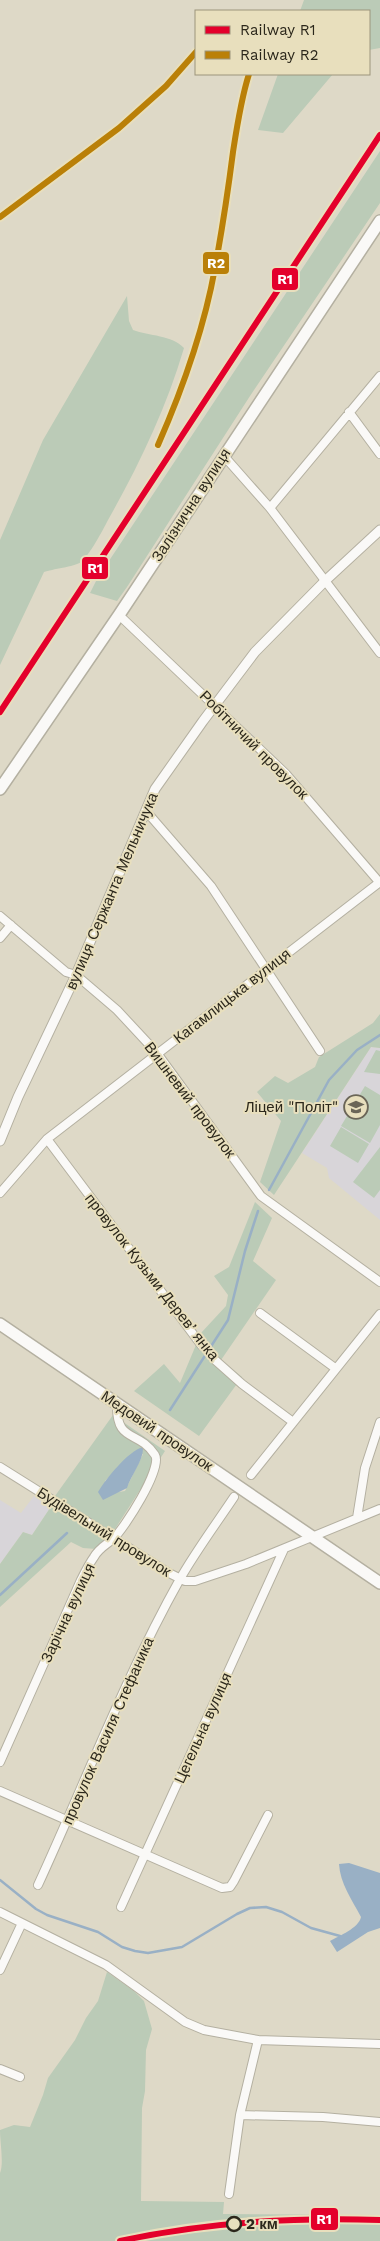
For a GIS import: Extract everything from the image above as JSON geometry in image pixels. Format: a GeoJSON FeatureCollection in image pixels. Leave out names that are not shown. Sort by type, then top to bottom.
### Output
{"type":"FeatureCollection","features":[{"type":"Feature","properties":{"kind":"main road","name":"Залізнична вулиця"},"geometry":{"type":"LineString","coordinates":[[0,789],[119,615],[380,221]]}},
{"type":"Feature","properties":{"kind":"main road","name":"Медовий провулок"},"geometry":{"type":"LineString","coordinates":[[0,1324],[380,1583]]}},
{"type":"Feature","properties":{"kind":"street"},"geometry":{"type":"LineString","coordinates":[[270,508],[380,376]]}},
{"type":"Feature","properties":{"kind":"street"},"geometry":{"type":"LineString","coordinates":[[349,412],[380,454]]}},
{"type":"Feature","properties":{"kind":"street"},"geometry":{"type":"LineString","coordinates":[[224,456],[270,508],[380,653]]}},
{"type":"Feature","properties":{"kind":"street","name":"вулиця Сержанта Мельничука"},"geometry":{"type":"LineString","coordinates":[[0,1142],[18,1097],[76,975],[155,789],[255,652],[326,580],[380,530]]}},
{"type":"Feature","properties":{"kind":"street","name":"Робітничий провулок"},"geometry":{"type":"LineString","coordinates":[[119,615],[216,704],[286,774],[380,883]]}},
{"type":"Feature","properties":{"kind":"street"},"geometry":{"type":"LineString","coordinates":[[146,811],[211,886],[320,1051]]}},
{"type":"Feature","properties":{"kind":"street","name":"Кагамлицька вулиця"},"geometry":{"type":"LineString","coordinates":[[0,1193],[47,1139],[380,883]]}},
{"type":"Feature","properties":{"kind":"street","name":"Вишневий провулок"},"geometry":{"type":"LineString","coordinates":[[0,916],[66,972],[76,975],[117,1010],[157,1053],[261,1196],[380,1282]]}},
{"type":"Feature","properties":{"kind":"street"},"geometry":{"type":"LineString","coordinates":[[0,938],[11,925]]}},
{"type":"Feature","properties":{"kind":"street","name":"провулок Кузьми Деревʼянка"},"geometry":{"type":"LineString","coordinates":[[47,1139],[202,1346],[215,1360],[293,1422]]}},
{"type":"Feature","properties":{"kind":"street"},"geometry":{"type":"LineString","coordinates":[[260,1313],[335,1368]]}},
{"type":"Feature","properties":{"kind":"street"},"geometry":{"type":"LineString","coordinates":[[252,1475],[335,1368],[380,1314]]}},
{"type":"Feature","properties":{"kind":"street","name":"Зарічна вулиця"},"geometry":{"type":"LineString","coordinates":[[0,1762],[93,1557],[104,1544],[114,1538],[151,1480],[157,1461],[148,1448],[120,1428],[117,1420],[117,1404]]}},
{"type":"Feature","properties":{"kind":"street"},"geometry":{"type":"LineString","coordinates":[[357,1518],[365,1468],[380,1422]]}},
{"type":"Feature","properties":{"kind":"street","name":"Будівельний провулок"},"geometry":{"type":"LineString","coordinates":[[0,1467],[181,1578],[195,1581],[246,1564],[380,1509]]}},
{"type":"Feature","properties":{"kind":"street","name":"провулок Василя Стефаника"},"geometry":{"type":"LineString","coordinates":[[38,1885],[127,1684],[181,1578],[234,1496]]}},
{"type":"Feature","properties":{"kind":"street","name":"Цегельна вулиця"},"geometry":{"type":"LineString","coordinates":[[121,1906],[146,1855],[284,1549]]}},
{"type":"Feature","properties":{"kind":"street"},"geometry":{"type":"LineString","coordinates":[[0,1791],[222,1888],[230,1887],[268,1815]]}},
{"type":"Feature","properties":{"kind":"street"},"geometry":{"type":"LineString","coordinates":[[0,1912],[106,1965],[186,2022],[204,2030],[258,2040],[380,2044]]}},
{"type":"Feature","properties":{"kind":"street"},"geometry":{"type":"LineString","coordinates":[[0,1970],[22,1923]]}},
{"type":"Feature","properties":{"kind":"street"},"geometry":{"type":"LineString","coordinates":[[229,2194],[240,2115],[258,2040]]}},
{"type":"Feature","properties":{"kind":"street"},"geometry":{"type":"LineString","coordinates":[[0,2069],[20,2077]]}},
{"type":"Feature","properties":{"kind":"street"},"geometry":{"type":"LineString","coordinates":[[240,2115],[323,2117],[380,2122]]}},
{"type":"Feature","properties":{"kind":"shaded area","name":"Ліцей \"Політ\""},"geometry":{"type":"Polygon","coordinates":[[[371,1047],[380,1048],[380,1220],[329,1178],[327,1168],[302,1153],[371,1047]]]}},
{"type":"Feature","properties":{"kind":"shaded area"},"geometry":{"type":"Polygon","coordinates":[[[34,1496],[50,1508],[32,1535],[23,1532],[0,1564],[0,1500],[21,1513],[34,1496]]]}},
{"type":"Feature","properties":{"kind":"green space"},"geometry":{"type":"Polygon","coordinates":[[[304,0],[380,0],[380,48],[370,50],[370,10],[300,10],[304,0]]]}},
{"type":"Feature","properties":{"kind":"green space"},"geometry":{"type":"Polygon","coordinates":[[[278,75],[332,75],[283,133],[258,130],[278,75]]]}},
{"type":"Feature","properties":{"kind":"green space"},"geometry":{"type":"Polygon","coordinates":[[[380,151],[380,203],[250,396],[117,601],[90,593],[97,579],[380,151]]]}},
{"type":"Feature","properties":{"kind":"green space"},"geometry":{"type":"Polygon","coordinates":[[[127,296],[129,321],[133,330],[167,338],[184,348],[177,371],[141,457],[96,542],[81,562],[44,572],[0,665],[0,540],[43,440],[127,296]]]}},
{"type":"Feature","properties":{"kind":"green space"},"geometry":{"type":"Polygon","coordinates":[[[380,1014],[380,1048],[371,1047],[274,1195],[260,1182],[281,1121],[257,1092],[275,1076],[288,1083],[315,1067],[319,1057],[373,1023],[380,1014]]]}},
{"type":"Feature","properties":{"kind":"green space"},"geometry":{"type":"Polygon","coordinates":[[[376,1050],[380,1051],[380,1074],[364,1072],[376,1050]]]}},
{"type":"Feature","properties":{"kind":"green space"},"geometry":{"type":"Polygon","coordinates":[[[365,1086],[380,1095],[380,1125],[370,1143],[341,1126],[365,1086]]]}},
{"type":"Feature","properties":{"kind":"green space"},"geometry":{"type":"Polygon","coordinates":[[[341,1127],[369,1144],[358,1163],[330,1146],[341,1127]]]}},
{"type":"Feature","properties":{"kind":"green space"},"geometry":{"type":"Polygon","coordinates":[[[380,1147],[380,1190],[374,1198],[353,1182],[380,1147]]]}},
{"type":"Feature","properties":{"kind":"green space"},"geometry":{"type":"Polygon","coordinates":[[[255,1202],[272,1218],[253,1261],[276,1280],[221,1360],[242,1377],[199,1436],[134,1391],[164,1364],[180,1383],[201,1333],[226,1306],[228,1295],[214,1276],[229,1267],[255,1202]]]}},
{"type":"Feature","properties":{"kind":"green space"},"geometry":{"type":"Polygon","coordinates":[[[113,1415],[165,1451],[115,1529],[96,1549],[83,1548],[71,1542],[0,1607],[0,1564],[23,1532],[32,1535],[50,1508],[55,1496],[113,1415]],[[143,1454],[127,1458],[105,1481],[113,1493],[125,1491],[143,1454]]]}},
{"type":"Feature","properties":{"kind":"green space"},"geometry":{"type":"Polygon","coordinates":[[[107,1972],[134,1991],[144,2001],[152,2029],[146,2050],[145,2091],[142,2108],[141,2201],[224,2202],[223,2214],[380,2215],[380,2241],[0,2241],[0,2173],[2,2159],[0,2130],[14,2125],[30,2127],[48,2078],[75,2040],[86,2018],[98,2001],[107,1972]]]}},
{"type":"Feature","properties":{"kind":"water"},"geometry":{"type":"Polygon","coordinates":[[[143,1447],[143,1452],[127,1488],[103,1500],[98,1492],[106,1480],[124,1460],[143,1447]]]}},
{"type":"Feature","properties":{"kind":"water"},"geometry":{"type":"Polygon","coordinates":[[[349,1863],[380,1873],[380,1928],[368,1932],[337,1952],[330,1941],[357,1925],[361,1917],[347,1891],[340,1871],[339,1864],[349,1863]]]}},
{"type":"Feature","properties":{"kind":"waterway"},"geometry":{"type":"LineString","coordinates":[[269,1190],[329,1080],[357,1050],[380,1035]]}},
{"type":"Feature","properties":{"kind":"waterway"},"geometry":{"type":"LineString","coordinates":[[170,1410],[228,1320],[245,1251],[258,1211]]}},
{"type":"Feature","properties":{"kind":"waterway"},"geometry":{"type":"LineString","coordinates":[[0,1595],[67,1533]]}},
{"type":"Feature","properties":{"kind":"waterway"},"geometry":{"type":"LineString","coordinates":[[0,1880],[36,1909],[47,1915],[98,1932],[122,1947],[135,1951],[148,1953],[182,1947],[250,1908],[266,1907],[282,1912],[311,1928],[340,1936]]}},
{"type":"Feature","properties":{"kind":"rail line","name":"R2"},"geometry":{"type":"LineString","coordinates":[[0,217],[119,128],[166,86],[195,53]]}},
{"type":"Feature","properties":{"kind":"rail line","name":"R2"},"geometry":{"type":"LineString","coordinates":[[158,445],[184,380],[205,313],[220,239],[240,113],[249,75]]}},
{"type":"Feature","properties":{"kind":"rail line","name":"R1"},"geometry":{"type":"LineString","coordinates":[[0,712],[380,135]]}},
{"type":"Feature","properties":{"kind":"rail line","name":"R1"},"geometry":{"type":"LineString","coordinates":[[120,2241],[185,2229],[249,2222],[314,2219],[380,2220]]}},
{"type":"Feature","properties":{"kind":"place","name":"Ліцей \"Політ\""},"geometry":{"type":"Point","coordinates":[356,1107]}},
{"type":"Feature","properties":{"kind":"place","name":"2 км"},"geometry":{"type":"Point","coordinates":[234,2224]}}]}
